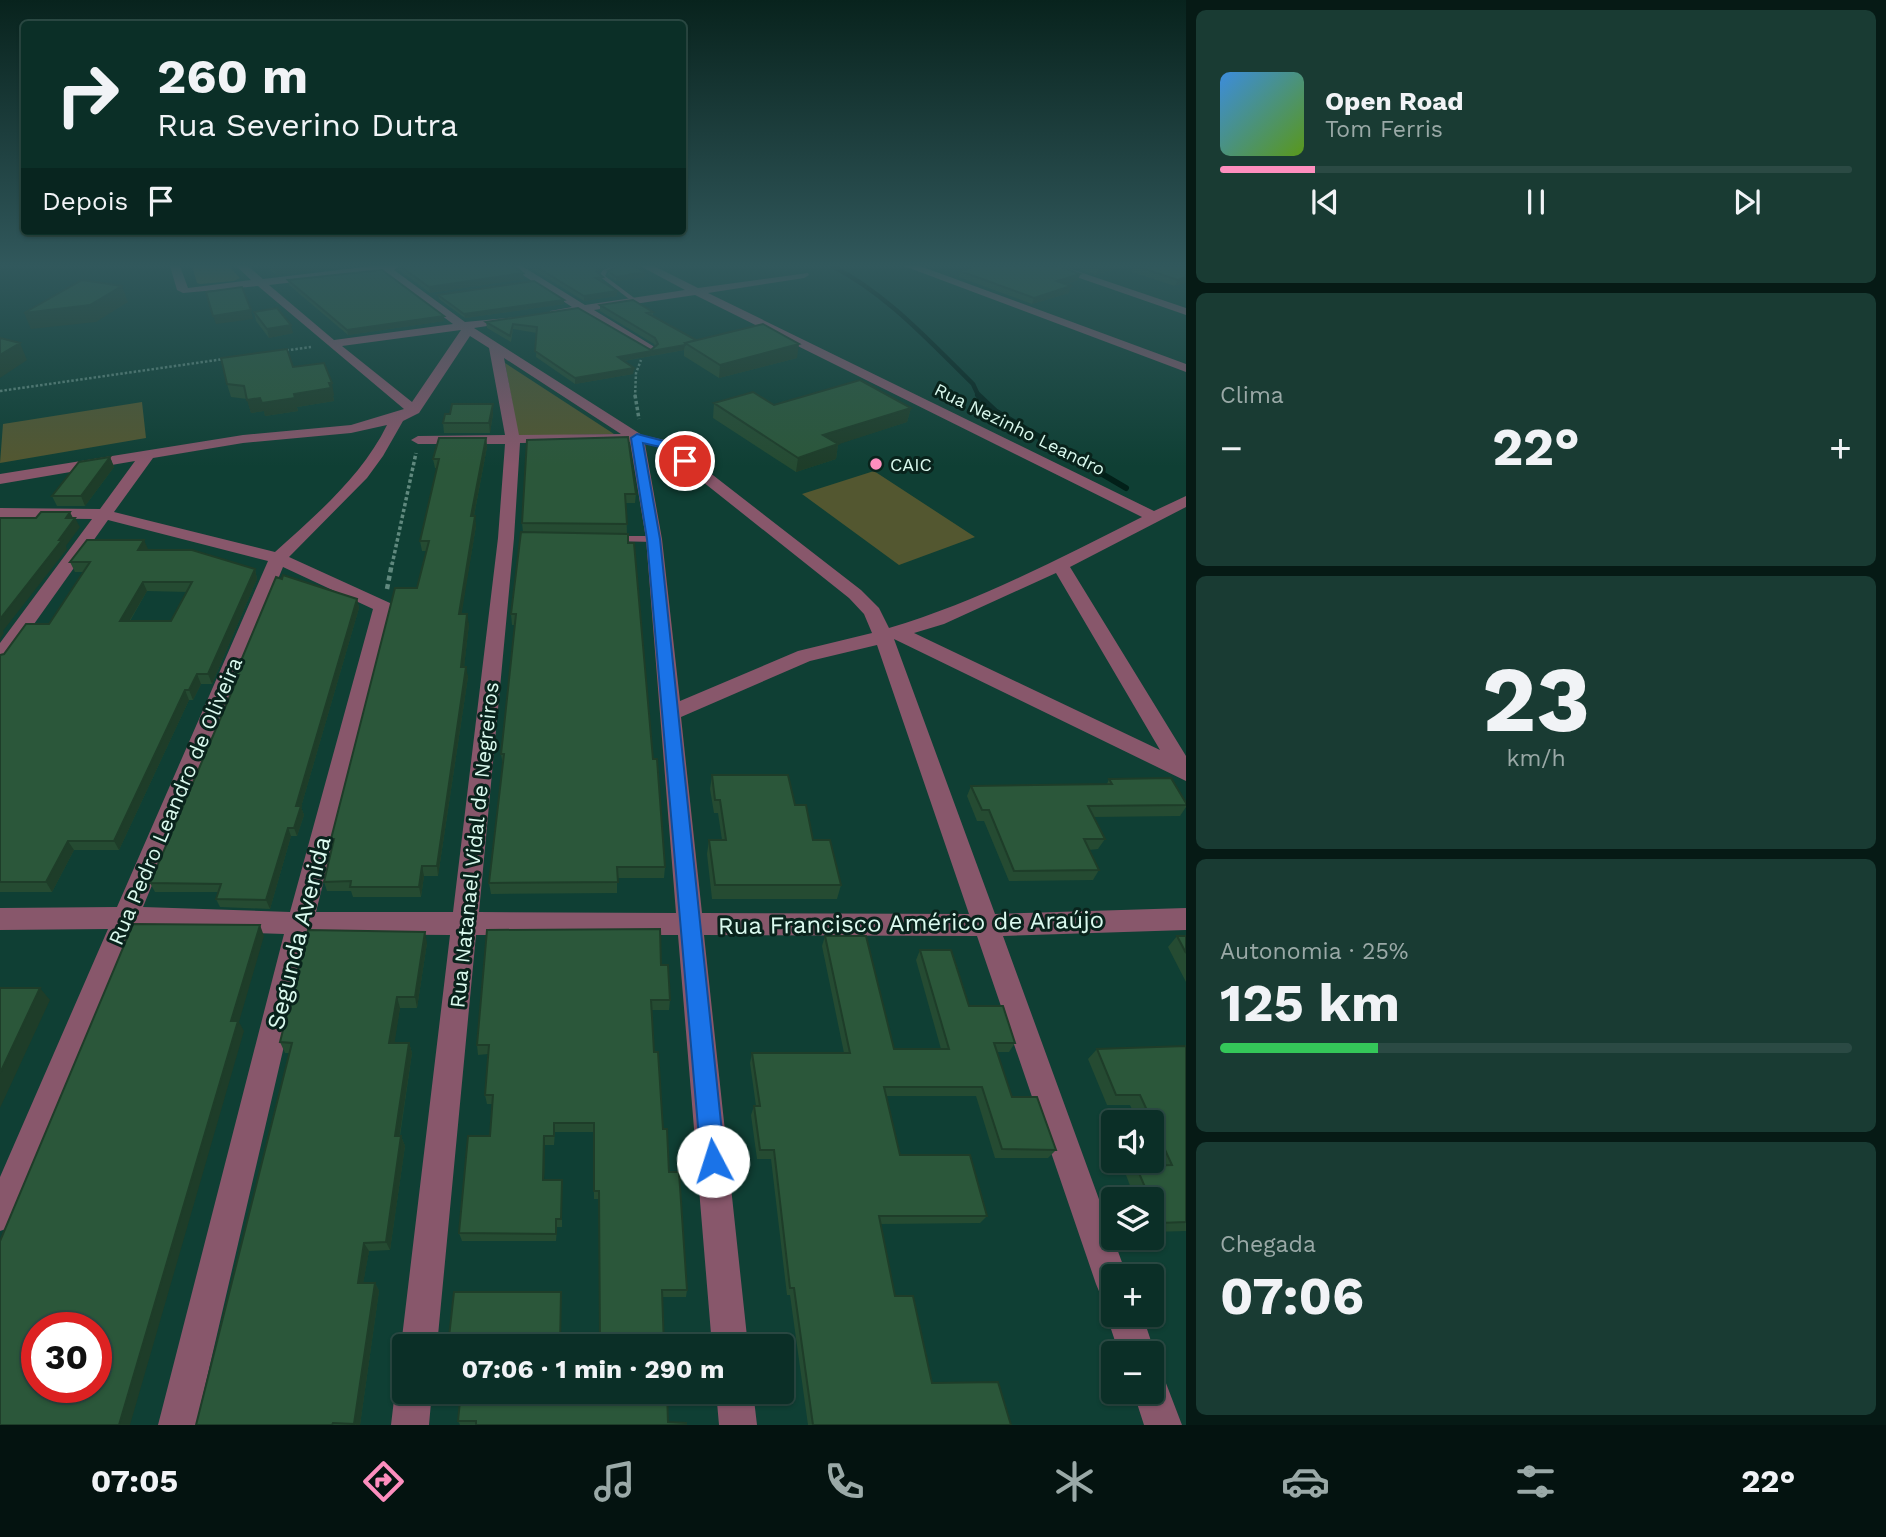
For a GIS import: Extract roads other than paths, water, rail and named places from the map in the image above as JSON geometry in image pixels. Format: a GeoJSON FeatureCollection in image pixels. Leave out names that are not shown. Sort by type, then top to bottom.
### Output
{"type":"FeatureCollection","features":[{"type":"Feature","properties":{"kind":"street"},"geometry":{"type":"LineString","coordinates":[[318,332],[406,414]]}},
{"type":"Feature","properties":{"kind":"street"},"geometry":{"type":"LineString","coordinates":[[331,344],[422,332]]}},
{"type":"Feature","properties":{"kind":"street","name":"Rua Pedro Leandro de Oliveira"},"geometry":{"type":"LineString","coordinates":[[0,1215],[278,558],[324,517],[349,489],[406,414],[462,332]]}},
{"type":"Feature","properties":{"kind":"street"},"geometry":{"type":"LineString","coordinates":[[475,332],[637,438],[654,539],[729,1334]]}},
{"type":"Feature","properties":{"kind":"street"},"geometry":{"type":"LineString","coordinates":[[622,332],[649,349]]}},
{"type":"Feature","properties":{"kind":"street","name":"Rua Nezinho Leandro"},"geometry":{"type":"LineString","coordinates":[[779,332],[1152,516]]}},
{"type":"Feature","properties":{"kind":"street"},"geometry":{"type":"LineString","coordinates":[[1089,332],[1186,368]]}},
{"type":"Feature","properties":{"kind":"street","name":"Rua Natanael Vidal de Negreiros"},"geometry":{"type":"LineString","coordinates":[[420,1334],[466,923],[513,538],[513,439],[495,345]]}},
{"type":"Feature","properties":{"kind":"street"},"geometry":{"type":"LineString","coordinates":[[0,478],[255,437],[351,429],[406,414]]}},
{"type":"Feature","properties":{"kind":"street"},"geometry":{"type":"LineString","coordinates":[[418,440],[637,438],[664,444],[855,594],[872,612],[891,636],[985,925],[1106,1264]]}},
{"type":"Feature","properties":{"kind":"street"},"geometry":{"type":"LineString","coordinates":[[0,657],[149,453]]}},
{"type":"Feature","properties":{"kind":"street"},"geometry":{"type":"LineString","coordinates":[[671,713],[804,656],[891,636],[937,621],[1060,565],[1186,501]]}},
{"type":"Feature","properties":{"kind":"street"},"geometry":{"type":"LineString","coordinates":[[0,513],[103,514],[278,558]]}},
{"type":"Feature","properties":{"kind":"street","name":"Segunda Avenida"},"geometry":{"type":"LineString","coordinates":[[177,1425],[300,923],[383,607],[278,558]]}},
{"type":"Feature","properties":{"kind":"street"},"geometry":{"type":"LineString","coordinates":[[1060,565],[1185,772]]}},
{"type":"Feature","properties":{"kind":"street"},"geometry":{"type":"LineString","coordinates":[[891,636],[1185,772]]}},
{"type":"Feature","properties":{"kind":"street","name":"Rua Francisco Américo de Araújo"},"geometry":{"type":"LineString","coordinates":[[0,919],[126,918],[300,923],[985,925],[1186,919]]}},
{"type":"Feature","properties":{"kind":"street"},"geometry":{"type":"LineString","coordinates":[[410,1425],[412,1404]]}},
{"type":"Feature","properties":{"kind":"street"},"geometry":{"type":"LineString","coordinates":[[735,1404],[737,1425]]}},
{"type":"Feature","properties":{"kind":"street"},"geometry":{"type":"LineString","coordinates":[[1156,1404],[1163,1425]]}},
{"type":"Feature","properties":{"kind":"lane"},"geometry":{"type":"LineString","coordinates":[[600,539],[654,539]]}},
{"type":"Feature","properties":{"kind":"waterway"},"geometry":{"type":"LineString","coordinates":[[921,332],[973,384],[978,395]]}},
{"type":"Feature","properties":{"kind":"waterway"},"geometry":{"type":"LineString","coordinates":[[978,395],[995,411],[1126,488]]}},
{"type":"Feature","properties":{"kind":"place","name":"CAIC"},"geometry":{"type":"Point","coordinates":[876,464]}}]}
